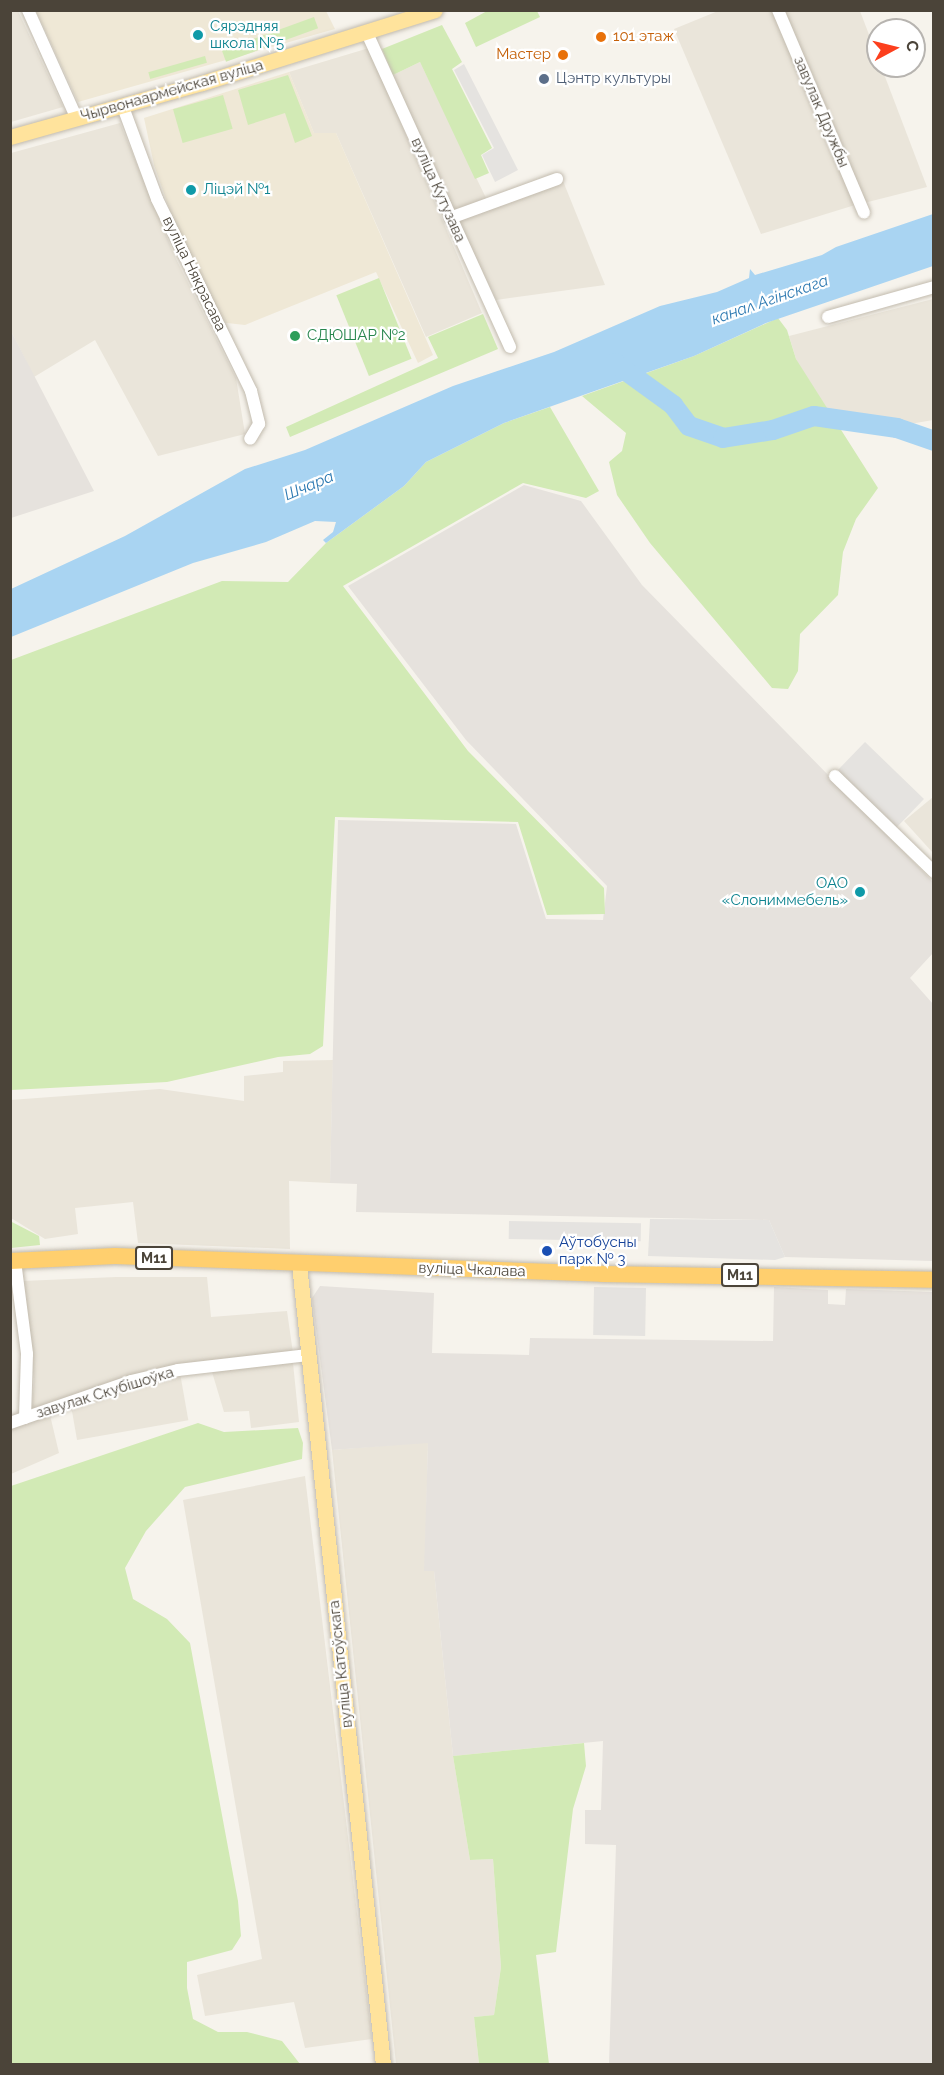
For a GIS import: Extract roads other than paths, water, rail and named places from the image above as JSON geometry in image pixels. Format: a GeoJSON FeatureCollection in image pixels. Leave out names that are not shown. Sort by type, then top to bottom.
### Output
{"type":"FeatureCollection","features":[{"type":"Feature","properties":{"kind":"highway","name":"вуліца Чкалава"},"geometry":{"type":"LineString","coordinates":[[13,1261],[115,1256],[298,1264],[933,1280]]}},
{"type":"Feature","properties":{"kind":"main road","name":"Чырвонаармейская вуліца"},"geometry":{"type":"LineString","coordinates":[[10,137],[368,33],[435,10]]}},
{"type":"Feature","properties":{"kind":"main road","name":"вуліца Катоўскага"},"geometry":{"type":"LineString","coordinates":[[298,1264],[383,2064]]}},
{"type":"Feature","properties":{"kind":"street"},"geometry":{"type":"LineString","coordinates":[[28,10],[76,119]]}},
{"type":"Feature","properties":{"kind":"street","name":"завулак Дружбы"},"geometry":{"type":"LineString","coordinates":[[778,10],[864,213]]}},
{"type":"Feature","properties":{"kind":"street","name":"вуліца Кутузава"},"geometry":{"type":"LineString","coordinates":[[368,33],[510,347]]}},
{"type":"Feature","properties":{"kind":"street","name":"вуліца Някрасава"},"geometry":{"type":"LineString","coordinates":[[123,106],[157,199],[251,391],[259,424],[250,439]]}},
{"type":"Feature","properties":{"kind":"street"},"geometry":{"type":"LineString","coordinates":[[450,218],[557,179]]}},
{"type":"Feature","properties":{"kind":"street"},"geometry":{"type":"LineString","coordinates":[[828,317],[933,287]]}},
{"type":"Feature","properties":{"kind":"street"},"geometry":{"type":"LineString","coordinates":[[835,776],[933,872]]}},
{"type":"Feature","properties":{"kind":"street"},"geometry":{"type":"LineString","coordinates":[[13,1261],[27,1354],[25,1418]]}},
{"type":"Feature","properties":{"kind":"street","name":"завулак Скубішоўка"},"geometry":{"type":"LineString","coordinates":[[10,1423],[131,1382],[178,1370],[308,1355]]}},
{"type":"Feature","properties":{"kind":"water"},"geometry":{"type":"Polygon","coordinates":[[[933,214],[933,266],[766,323],[694,356],[504,423],[426,462],[404,486],[326,543],[323,540],[333,532],[336,522],[315,521],[266,542],[193,563],[11,637],[11,589],[125,536],[245,469],[305,450],[453,386],[554,352],[660,306],[717,292],[749,278],[750,269],[755,275],[822,255],[836,247],[933,214]]]}},
{"type":"Feature","properties":{"kind":"waterway"},"geometry":{"type":"LineString","coordinates":[[615,363],[673,405],[689,426],[723,438],[773,430],[814,416],[897,428],[934,441]]}},
{"type":"Feature","properties":{"kind":"place","name":"Сярэдняя школа №5"},"geometry":{"type":"Point","coordinates":[198,35]}},
{"type":"Feature","properties":{"kind":"place","name":"101 этаж"},"geometry":{"type":"Point","coordinates":[601,37]}},
{"type":"Feature","properties":{"kind":"place","name":"Мастер"},"geometry":{"type":"Point","coordinates":[563,55]}},
{"type":"Feature","properties":{"kind":"place","name":"Цэнтр культуры"},"geometry":{"type":"Point","coordinates":[544,79]}},
{"type":"Feature","properties":{"kind":"place","name":"Ліцэй №1"},"geometry":{"type":"Point","coordinates":[191,190]}},
{"type":"Feature","properties":{"kind":"place","name":"СДЮШАР №2"},"geometry":{"type":"Point","coordinates":[295,336]}},
{"type":"Feature","properties":{"kind":"place","name":"ОАО «Слониммебель»"},"geometry":{"type":"Point","coordinates":[860,892]}},
{"type":"Feature","properties":{"kind":"place","name":"Аўтобусны парк № 3"},"geometry":{"type":"Point","coordinates":[547,1251]}},
{"type":"Feature","properties":{"kind":"water label","name":"канал Агінскага"},"geometry":{"type":"Point","coordinates":[770,300]}},
{"type":"Feature","properties":{"kind":"water label","name":"Шчара"},"geometry":{"type":"Point","coordinates":[309,486]}}]}
